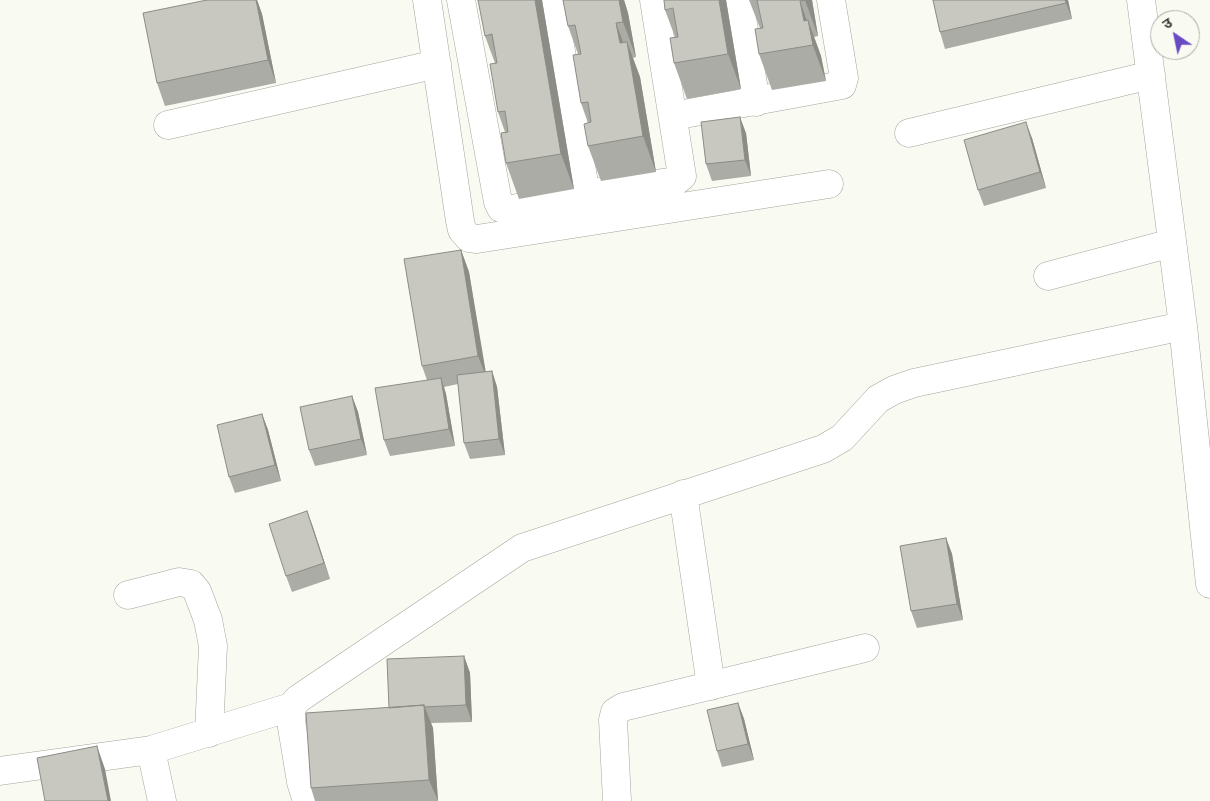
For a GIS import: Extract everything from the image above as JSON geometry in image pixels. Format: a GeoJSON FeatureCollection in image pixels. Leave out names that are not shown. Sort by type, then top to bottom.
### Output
{"type":"FeatureCollection","features":[{"type":"Feature","properties":{"kind":"street"},"geometry":{"type":"LineString","coordinates":[[427,0],[460,221],[462,230],[470,238],[477,239],[829,184]]}},
{"type":"Feature","properties":{"kind":"street"},"geometry":{"type":"LineString","coordinates":[[461,0],[501,208],[508,210],[586,194],[679,180],[682,174],[654,0]]}},
{"type":"Feature","properties":{"kind":"street"},"geometry":{"type":"LineString","coordinates":[[552,0],[586,194]]}},
{"type":"Feature","properties":{"kind":"street"},"geometry":{"type":"LineString","coordinates":[[739,0],[756,102]]}},
{"type":"Feature","properties":{"kind":"street"},"geometry":{"type":"LineString","coordinates":[[673,116],[842,85],[844,78],[831,0]]}},
{"type":"Feature","properties":{"kind":"street"},"geometry":{"type":"LineString","coordinates":[[1141,0],[1183,326],[1210,584]]}},
{"type":"Feature","properties":{"kind":"street"},"geometry":{"type":"LineString","coordinates":[[168,126],[437,64]]}},
{"type":"Feature","properties":{"kind":"street"},"geometry":{"type":"LineString","coordinates":[[909,133],[1151,75]]}},
{"type":"Feature","properties":{"kind":"street"},"geometry":{"type":"LineString","coordinates":[[1048,276],[1172,243]]}},
{"type":"Feature","properties":{"kind":"street"},"geometry":{"type":"LineString","coordinates":[[307,801],[301,782],[291,722],[292,707],[298,699],[522,548],[823,449],[842,438],[878,399],[914,382],[1183,326]]}},
{"type":"Feature","properties":{"kind":"street"},"geometry":{"type":"LineString","coordinates":[[683,494],[711,686]]}},
{"type":"Feature","properties":{"kind":"street"},"geometry":{"type":"LineString","coordinates":[[128,595],[179,582],[191,584],[197,591],[208,620],[213,646],[209,733]]}},
{"type":"Feature","properties":{"kind":"street"},"geometry":{"type":"LineString","coordinates":[[617,801],[612,720],[615,712],[623,707],[865,648]]}},
{"type":"Feature","properties":{"kind":"street"},"geometry":{"type":"LineString","coordinates":[[0,771],[151,750],[292,707]]}},
{"type":"Feature","properties":{"kind":"street"},"geometry":{"type":"LineString","coordinates":[[151,750],[162,801]]}},
{"type":"Feature","properties":{"kind":"building"},"geometry":{"type":"Polygon","coordinates":[[[207,0],[256,0],[268,60],[157,83],[143,13],[207,0]]]}},
{"type":"Feature","properties":{"kind":"building"},"geometry":{"type":"Polygon","coordinates":[[[478,0],[535,0],[561,154],[506,163],[501,133],[508,132],[505,111],[498,112],[490,64],[497,63],[492,34],[485,36],[478,0]]]}},
{"type":"Feature","properties":{"kind":"building"},"geometry":{"type":"Polygon","coordinates":[[[563,0],[619,0],[623,22],[616,23],[620,43],[627,42],[643,136],[588,146],[584,124],[591,122],[588,102],[581,103],[573,55],[581,54],[575,25],[568,26],[563,0]]]}},
{"type":"Feature","properties":{"kind":"building"},"geometry":{"type":"Polygon","coordinates":[[[664,0],[719,0],[728,54],[674,63],[670,38],[678,37],[673,8],[665,10],[664,0]]]}},
{"type":"Feature","properties":{"kind":"building"},"geometry":{"type":"Polygon","coordinates":[[[757,0],[805,0],[800,1],[804,21],[808,20],[813,45],[759,54],[755,29],[763,28],[757,0]]]}},
{"type":"Feature","properties":{"kind":"building"},"geometry":{"type":"Polygon","coordinates":[[[933,0],[1065,0],[1066,3],[940,32],[933,0]]]}},
{"type":"Feature","properties":{"kind":"building"},"geometry":{"type":"Polygon","coordinates":[[[740,117],[745,160],[706,164],[701,122],[740,117]]]}},
{"type":"Feature","properties":{"kind":"building"},"geometry":{"type":"Polygon","coordinates":[[[1026,122],[1040,172],[978,190],[964,140],[1026,122]]]}},
{"type":"Feature","properties":{"kind":"building"},"geometry":{"type":"Polygon","coordinates":[[[461,250],[478,356],[422,366],[404,259],[461,250]]]}},
{"type":"Feature","properties":{"kind":"building"},"geometry":{"type":"Polygon","coordinates":[[[492,371],[499,439],[464,443],[457,375],[492,371]]]}},
{"type":"Feature","properties":{"kind":"building"},"geometry":{"type":"Polygon","coordinates":[[[441,378],[449,429],[384,440],[375,388],[441,378]]]}},
{"type":"Feature","properties":{"kind":"building"},"geometry":{"type":"Polygon","coordinates":[[[352,396],[361,439],[309,450],[300,407],[352,396]]]}},
{"type":"Feature","properties":{"kind":"building"},"geometry":{"type":"Polygon","coordinates":[[[262,414],[275,465],[229,477],[217,425],[262,414]]]}},
{"type":"Feature","properties":{"kind":"building"},"geometry":{"type":"Polygon","coordinates":[[[307,511],[324,563],[286,576],[269,524],[307,511]]]}},
{"type":"Feature","properties":{"kind":"building"},"geometry":{"type":"Polygon","coordinates":[[[946,538],[957,604],[911,611],[900,546],[946,538]]]}},
{"type":"Feature","properties":{"kind":"building"},"geometry":{"type":"Polygon","coordinates":[[[464,656],[466,705],[424,707],[424,705],[389,708],[387,659],[464,656]]]}},
{"type":"Feature","properties":{"kind":"building"},"geometry":{"type":"Polygon","coordinates":[[[738,703],[748,744],[717,751],[707,710],[738,703]]]}},
{"type":"Feature","properties":{"kind":"building"},"geometry":{"type":"Polygon","coordinates":[[[424,705],[429,780],[311,788],[306,713],[424,705]]]}},
{"type":"Feature","properties":{"kind":"building"},"geometry":{"type":"Polygon","coordinates":[[[97,746],[108,801],[45,801],[37,758],[97,746]]]}}]}
